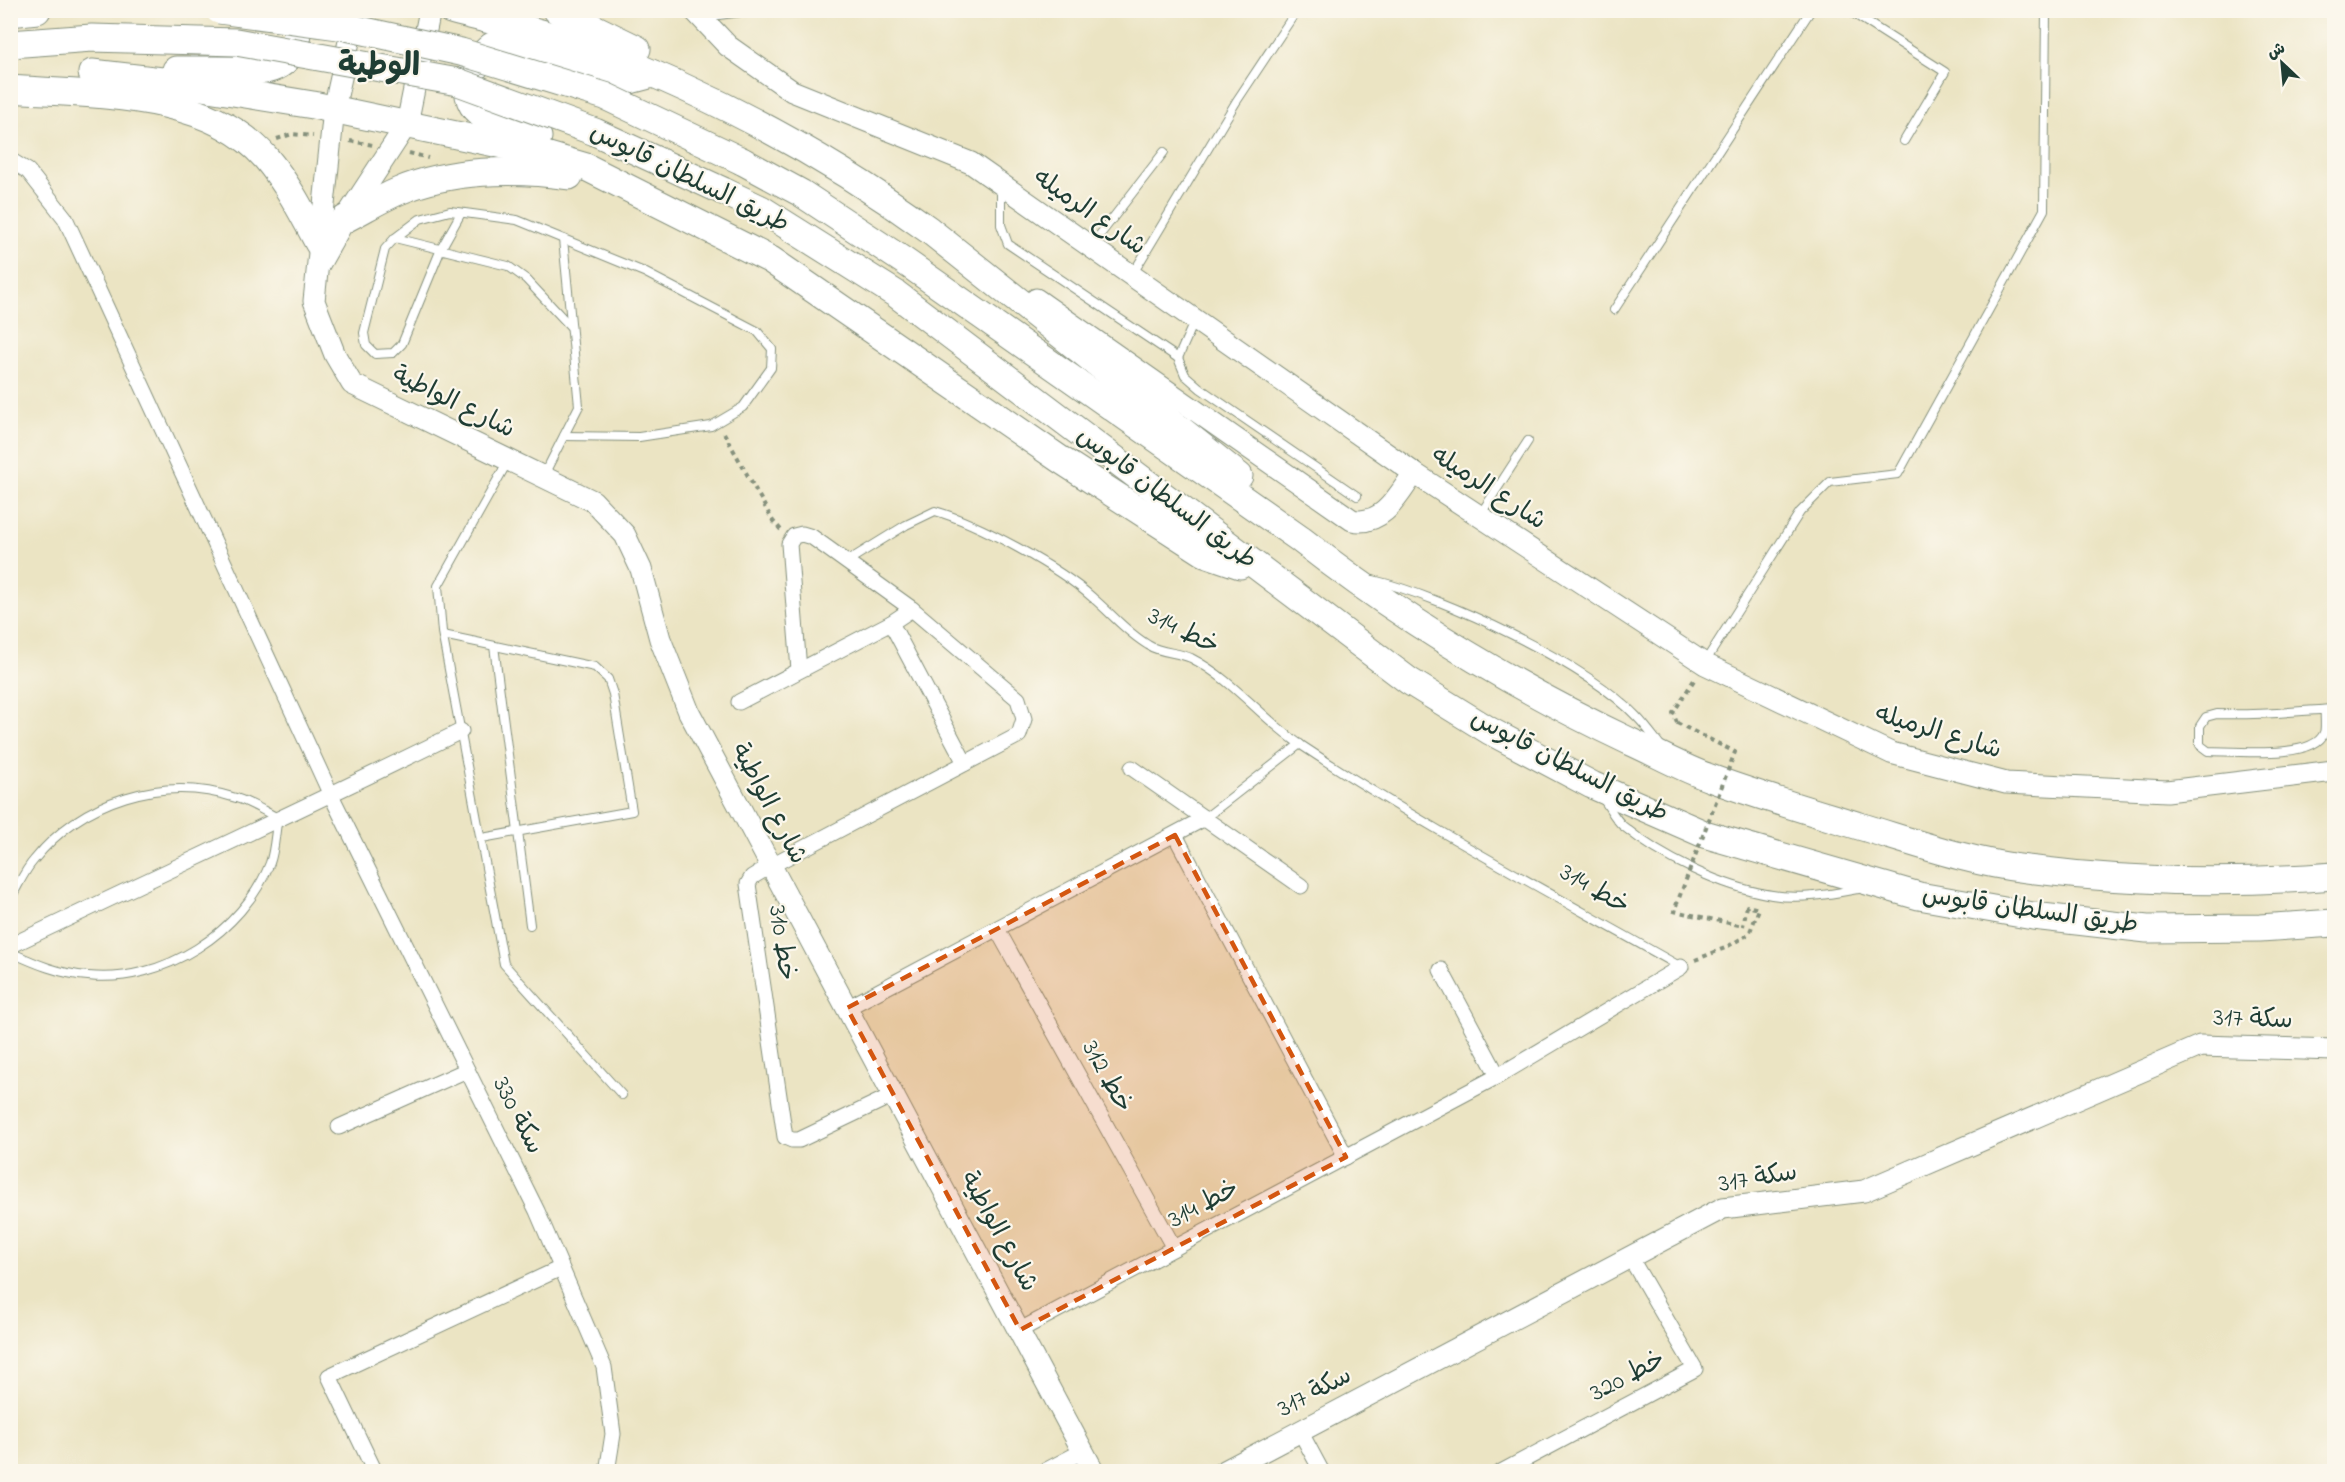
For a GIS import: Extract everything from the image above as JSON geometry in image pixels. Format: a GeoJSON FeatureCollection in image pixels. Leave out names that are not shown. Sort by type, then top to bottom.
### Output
{"type":"FeatureCollection","features":[{"type":"Feature","properties":{"kind":"highway"},"geometry":{"type":"LineString","coordinates":[[10,13],[37,10]]}},
{"type":"Feature","properties":{"kind":"highway","name":"طريق السلطان قابوس"},"geometry":{"type":"LineString","coordinates":[[219,10],[346,27],[461,52],[605,96],[742,161],[801,193],[904,261],[1300,539],[1342,572],[1424,627],[1518,684],[1597,726],[1709,778],[1926,846],[2025,869],[2148,878],[2278,880],[2334,876]]}},
{"type":"Feature","properties":{"kind":"highway"},"geometry":{"type":"LineString","coordinates":[[10,80],[92,73],[266,70],[278,67],[288,58],[297,40],[298,24],[292,10]]}},
{"type":"Feature","properties":{"kind":"highway"},"geometry":{"type":"LineString","coordinates":[[451,10],[590,48],[653,74],[766,128]]}},
{"type":"Feature","properties":{"kind":"highway"},"geometry":{"type":"LineString","coordinates":[[557,10],[689,74],[766,128],[894,204],[1263,496],[1300,539]]}},
{"type":"Feature","properties":{"kind":"highway","name":"طريق السلطان قابوس"},"geometry":{"type":"LineString","coordinates":[[10,44],[92,38],[236,42],[458,82],[596,132],[723,191],[761,209],[896,294],[1264,574],[1409,681],[1490,730],[1592,785],[1704,834],[1919,896],[2033,916],[2147,928],[2260,928],[2334,923]]}},
{"type":"Feature","properties":{"kind":"highway"},"geometry":{"type":"LineString","coordinates":[[586,167],[568,148],[503,125],[479,113],[468,92],[473,69],[479,59],[492,46],[510,44],[619,82],[653,74]]}},
{"type":"Feature","properties":{"kind":"highway"},"geometry":{"type":"LineString","coordinates":[[92,73],[171,82],[334,109],[528,150],[586,167],[771,260],[1060,460],[1205,553],[1264,574]]}},
{"type":"Feature","properties":{"kind":"highway"},"geometry":{"type":"LineString","coordinates":[[10,89],[180,107],[221,122],[265,158],[295,199],[319,244]]}},
{"type":"Feature","properties":{"kind":"highway"},"geometry":{"type":"LineString","coordinates":[[345,219],[400,190],[467,175],[533,171],[579,178],[631,190]]}},
{"type":"Feature","properties":{"kind":"highway"},"geometry":{"type":"LineString","coordinates":[[2260,928],[2288,944],[2334,942]]}},
{"type":"Feature","properties":{"kind":"street","name":"شارع الواطية"},"geometry":{"type":"LineString","coordinates":[[356,10],[334,109],[315,272],[314,301],[335,356],[352,384],[508,460],[545,474],[593,501],[625,535],[641,569],[660,639],[689,712],[1094,1472]]}},
{"type":"Feature","properties":{"kind":"street"},"geometry":{"type":"LineString","coordinates":[[315,272],[345,219],[407,124],[430,10]]}},
{"type":"Feature","properties":{"kind":"street","name":"شارع الرميله"},"geometry":{"type":"LineString","coordinates":[[698,14],[728,46],[792,91],[971,163],[1414,472],[1705,664],[1892,753],[2006,783],[2167,791],[2334,771]]}},
{"type":"Feature","properties":{"kind":"street","name":"سكة 330"},"geometry":{"type":"LineString","coordinates":[[10,160],[28,171],[65,218],[332,795],[537,1210],[604,1367],[613,1434],[607,1472]]}},
{"type":"Feature","properties":{"kind":"street"},"geometry":{"type":"LineString","coordinates":[[929,230],[955,241],[1352,520],[1370,520],[1383,514],[1414,472]]}},
{"type":"Feature","properties":{"kind":"street"},"geometry":{"type":"LineString","coordinates":[[739,702],[891,623],[912,609],[807,535],[798,534],[791,540],[799,670]]}},
{"type":"Feature","properties":{"kind":"street","name":"خط 310"},"geometry":{"type":"LineString","coordinates":[[893,1095],[799,1140],[792,1140],[784,1134],[748,888],[752,877],[771,866],[1019,735],[1024,720],[1018,699],[912,609]]}},
{"type":"Feature","properties":{"kind":"street"},"geometry":{"type":"LineString","coordinates":[[891,623],[964,764]]}},
{"type":"Feature","properties":{"kind":"street"},"geometry":{"type":"LineString","coordinates":[[10,946],[278,818],[332,795],[460,731]]}},
{"type":"Feature","properties":{"kind":"street"},"geometry":{"type":"LineString","coordinates":[[1132,768],[1301,886]]}},
{"type":"Feature","properties":{"kind":"street"},"geometry":{"type":"LineString","coordinates":[[847,1008],[1205,818]]}},
{"type":"Feature","properties":{"kind":"street"},"geometry":{"type":"LineString","coordinates":[[1175,835],[1346,1157]]}},
{"type":"Feature","properties":{"kind":"street","name":"خط 312"},"geometry":{"type":"LineString","coordinates":[[997,929],[1174,1248]]}},
{"type":"Feature","properties":{"kind":"street","name":"خط 314"},"geometry":{"type":"LineString","coordinates":[[1020,1330],[1498,1076],[1681,967]]}},
{"type":"Feature","properties":{"kind":"street"},"geometry":{"type":"LineString","coordinates":[[1441,970],[1498,1076]]}},
{"type":"Feature","properties":{"kind":"street","name":"سكة 317"},"geometry":{"type":"LineString","coordinates":[[1223,1472],[1723,1208],[1864,1191],[2200,1046],[2334,1050]]}},
{"type":"Feature","properties":{"kind":"street"},"geometry":{"type":"LineString","coordinates":[[339,1127],[467,1070]]}},
{"type":"Feature","properties":{"kind":"street","name":"خط 320"},"geometry":{"type":"LineString","coordinates":[[1502,1472],[1695,1369],[1630,1257]]}},
{"type":"Feature","properties":{"kind":"street"},"geometry":{"type":"LineString","coordinates":[[375,1472],[329,1376],[561,1268]]}},
{"type":"Feature","properties":{"kind":"street"},"geometry":{"type":"LineString","coordinates":[[1300,1431],[1322,1472]]}},
{"type":"Feature","properties":{"kind":"street"},"geometry":{"type":"LineString","coordinates":[[1043,1472],[1083,1451]]}},
{"type":"Feature","properties":{"kind":"lane"},"geometry":{"type":"LineString","coordinates":[[698,14],[756,10]]}},
{"type":"Feature","properties":{"kind":"lane"},"geometry":{"type":"LineString","coordinates":[[1131,276],[1236,102],[1297,10]]}},
{"type":"Feature","properties":{"kind":"lane"},"geometry":{"type":"LineString","coordinates":[[1614,310],[1811,10]]}},
{"type":"Feature","properties":{"kind":"lane"},"geometry":{"type":"LineString","coordinates":[[1848,10],[1945,72],[1904,141]]}},
{"type":"Feature","properties":{"kind":"lane"},"geometry":{"type":"LineString","coordinates":[[1705,664],[1800,512],[1830,482],[1898,474],[2044,210],[2046,10]]}},
{"type":"Feature","properties":{"kind":"lane"},"geometry":{"type":"LineString","coordinates":[[1091,246],[1164,152]]}},
{"type":"Feature","properties":{"kind":"lane"},"geometry":{"type":"LineString","coordinates":[[1001,184],[1001,225],[1008,244],[1178,358],[1185,375],[1201,389],[1357,496]]}},
{"type":"Feature","properties":{"kind":"lane"},"geometry":{"type":"LineString","coordinates":[[461,213],[441,249],[402,344],[393,353],[381,355],[370,350],[364,333],[385,249],[395,238],[428,217],[450,211],[517,220],[644,272],[757,331],[772,349],[771,368],[743,407],[711,426],[639,437],[564,436]]}},
{"type":"Feature","properties":{"kind":"lane"},"geometry":{"type":"LineString","coordinates":[[395,238],[508,266],[526,279],[571,327]]}},
{"type":"Feature","properties":{"kind":"lane"},"geometry":{"type":"LineString","coordinates":[[545,474],[579,406],[563,239]]}},
{"type":"Feature","properties":{"kind":"lane"},"geometry":{"type":"LineString","coordinates":[[1178,358],[1194,320]]}},
{"type":"Feature","properties":{"kind":"lane"},"geometry":{"type":"LineString","coordinates":[[1480,515],[1528,441]]}},
{"type":"Feature","properties":{"kind":"lane"},"geometry":{"type":"LineString","coordinates":[[508,460],[438,586],[442,635],[504,964],[622,1095]]}},
{"type":"Feature","properties":{"kind":"lane","name":"خط 314"},"geometry":{"type":"LineString","coordinates":[[846,562],[906,525],[935,511],[961,519],[1072,582],[1093,598],[1118,624],[1149,647],[1190,658],[1221,678],[1300,744],[1451,837],[1681,967]]}},
{"type":"Feature","properties":{"kind":"lane"},"geometry":{"type":"LineString","coordinates":[[1342,572],[1384,582],[1464,613],[1557,659],[1596,684],[1636,715],[1675,762]]}},
{"type":"Feature","properties":{"kind":"lane"},"geometry":{"type":"LineString","coordinates":[[442,635],[596,667],[608,679],[632,811],[482,838]]}},
{"type":"Feature","properties":{"kind":"lane"},"geometry":{"type":"LineString","coordinates":[[494,646],[530,925]]}},
{"type":"Feature","properties":{"kind":"lane"},"geometry":{"type":"LineString","coordinates":[[2325,710],[2324,733],[2314,746],[2280,751],[2208,751],[2200,745],[2200,726],[2206,717],[2217,714],[2334,709]]}},
{"type":"Feature","properties":{"kind":"lane"},"geometry":{"type":"LineString","coordinates":[[1205,818],[1300,744]]}},
{"type":"Feature","properties":{"kind":"lane"},"geometry":{"type":"LineString","coordinates":[[1592,785],[1622,825],[1684,865],[1728,884],[1773,896],[1819,896],[1881,885]]}},
{"type":"Feature","properties":{"kind":"lane"},"geometry":{"type":"LineString","coordinates":[[10,899],[33,861],[65,828],[104,804],[147,791],[192,789],[237,798],[278,818],[270,862],[248,902],[217,935],[179,960],[135,974],[90,977],[46,969],[10,952]]}},
{"type":"Feature","properties":{"kind":"path"},"geometry":{"type":"LineString","coordinates":[[718,422],[772,521],[791,540]]}},
{"type":"Feature","properties":{"kind":"path"},"geometry":{"type":"LineString","coordinates":[[1681,967],[1725,948],[1749,934],[1759,909],[1747,906],[1743,926],[1674,910],[1735,752],[1677,723],[1673,713],[1705,664]]}},
{"type":"Feature","properties":{"kind":"highlighted area"},"geometry":{"type":"Polygon","coordinates":[[[1175,835],[1346,1157],[1020,1330],[847,1008],[1175,835]]]}},
{"type":"Feature","properties":{"kind":"district","name":"الوطية"},"geometry":{"type":"Point","coordinates":[379,67]}}]}
